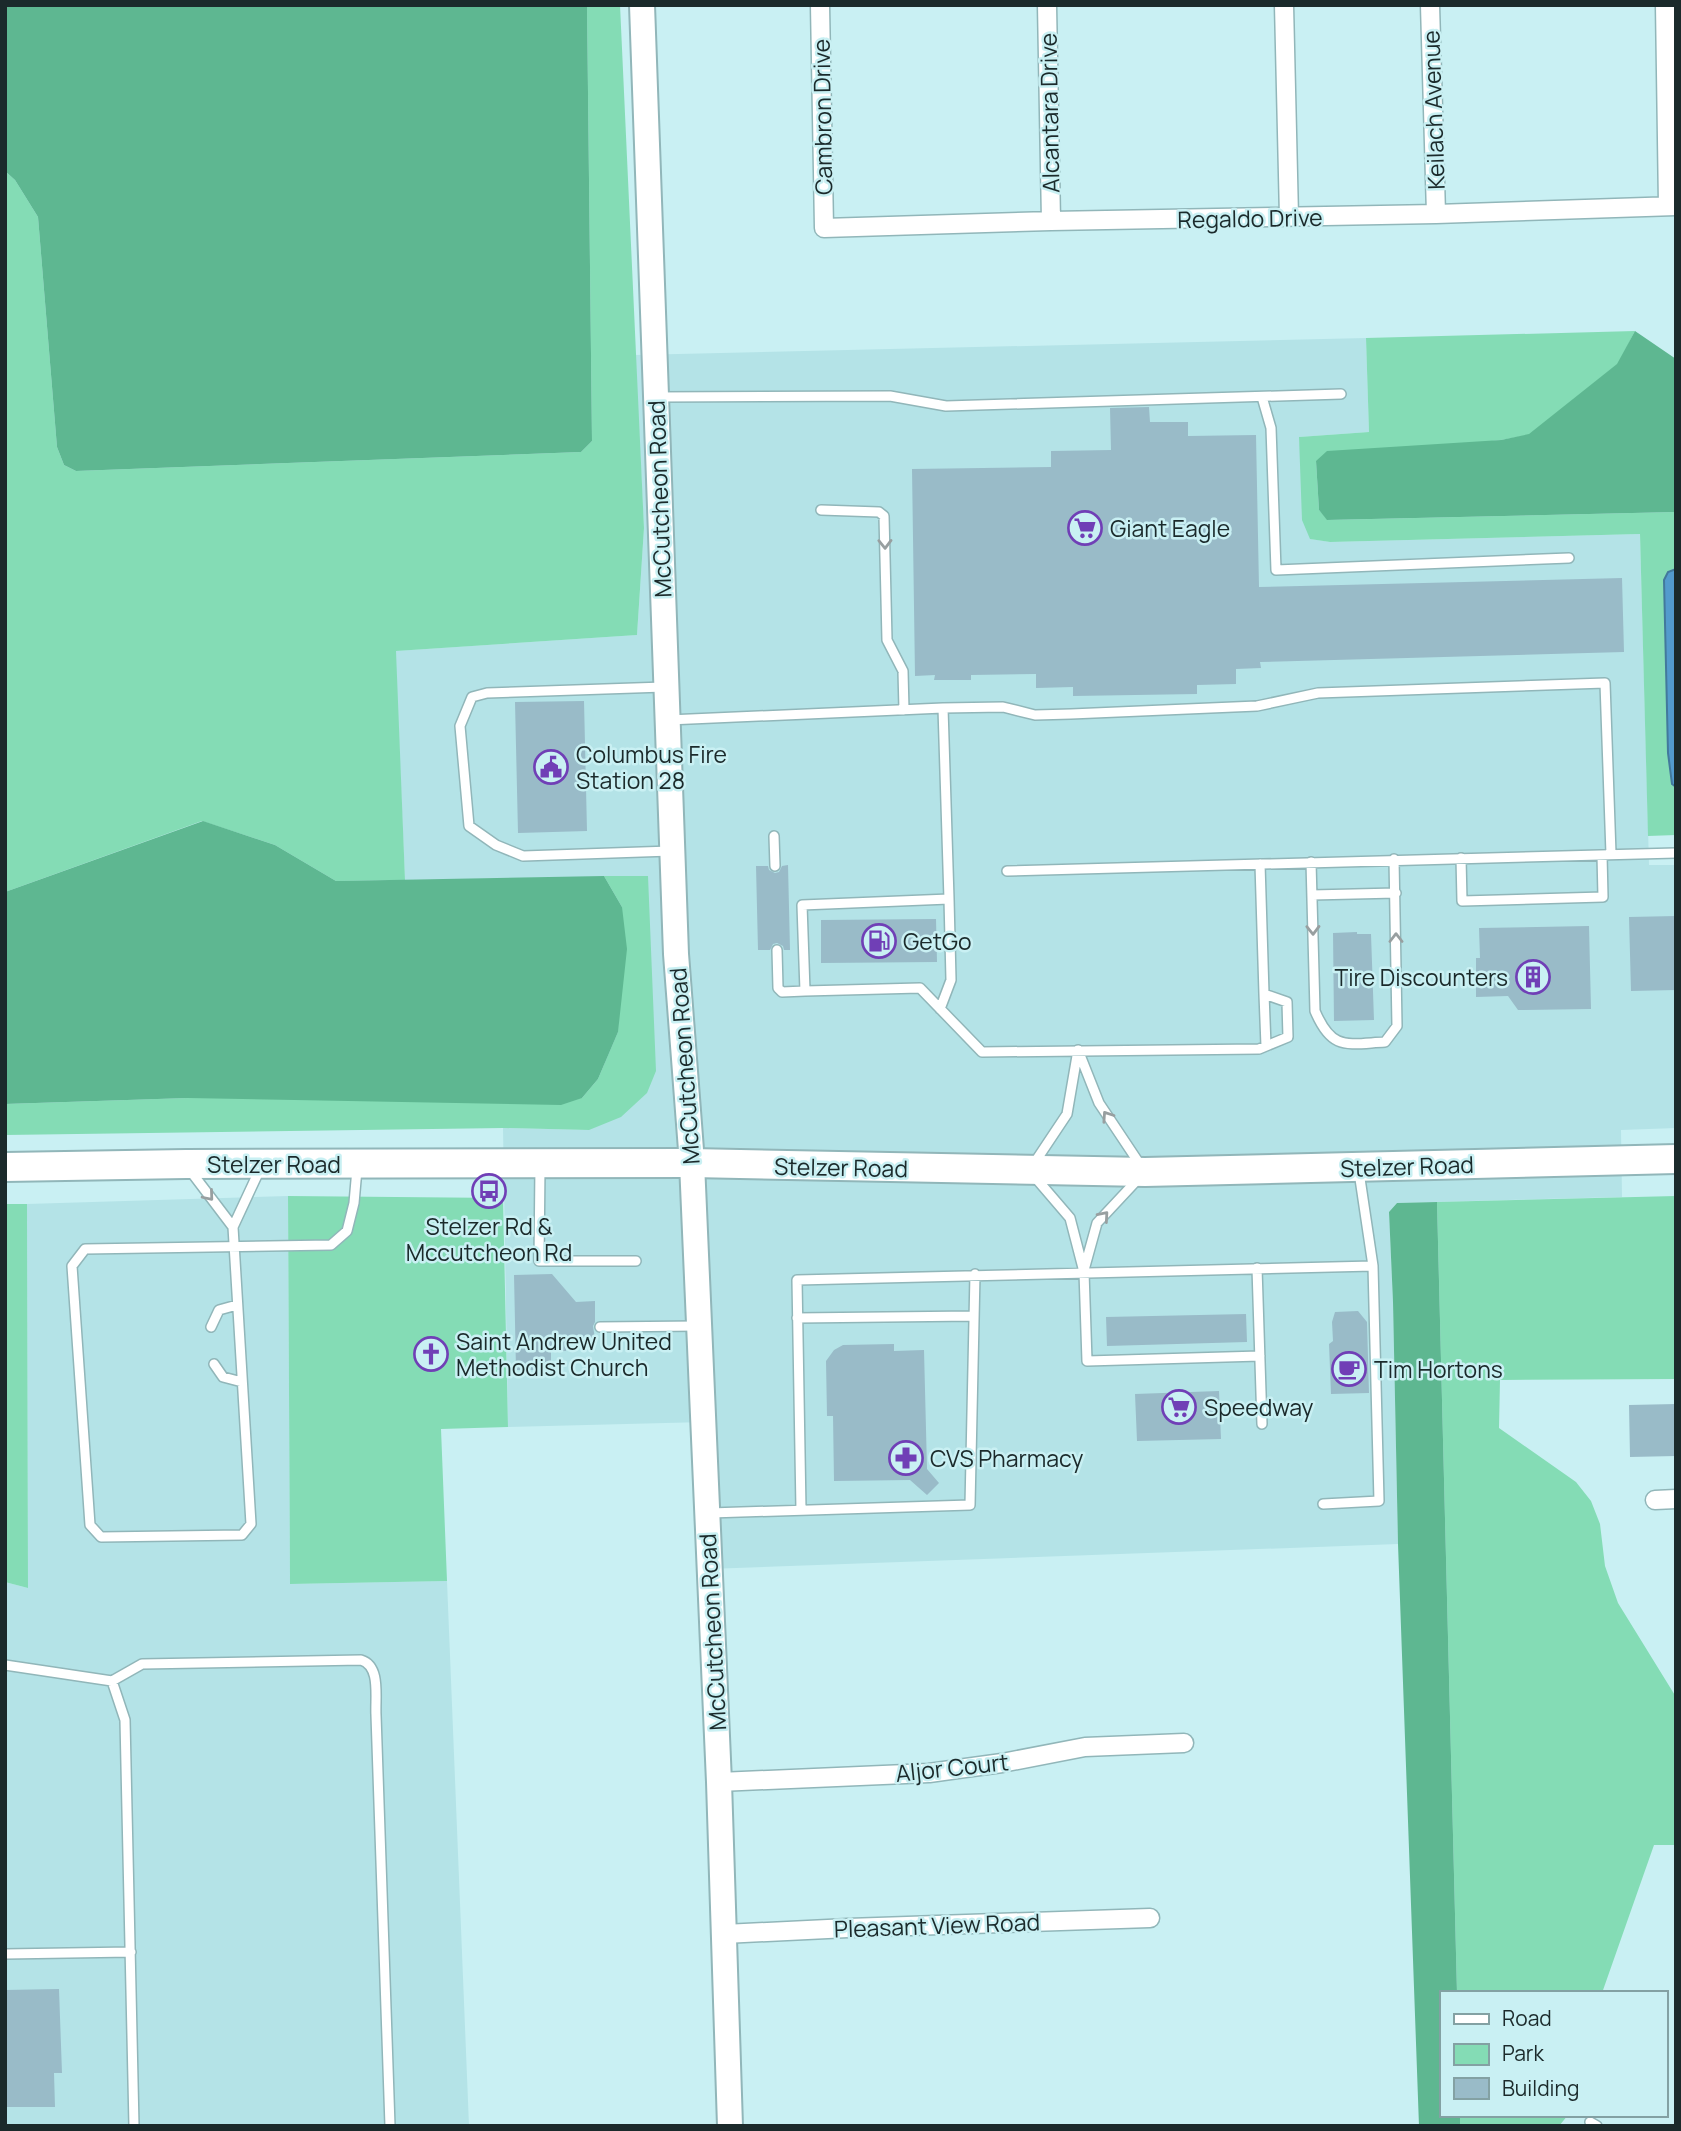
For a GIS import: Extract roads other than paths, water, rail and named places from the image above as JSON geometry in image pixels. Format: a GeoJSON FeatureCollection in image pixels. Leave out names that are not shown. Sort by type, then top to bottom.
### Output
{"type":"FeatureCollection","features":[{"type":"Feature","properties":{"kind":"main road","name":"McCutcheon Road"},"geometry":{"type":"LineString","coordinates":[[642,5],[676,954],[692,1163],[719,1782],[730,2126]]}},
{"type":"Feature","properties":{"kind":"main road","name":"Stelzer Road"},"geometry":{"type":"LineString","coordinates":[[5,1167],[692,1163],[1145,1172],[1676,1159]]}},
{"type":"Feature","properties":{"kind":"street","name":"Cambron Drive"},"geometry":{"type":"LineString","coordinates":[[820,5],[824,228]]}},
{"type":"Feature","properties":{"kind":"street","name":"Alcantara Drive"},"geometry":{"type":"LineString","coordinates":[[1046,5],[1051,221]]}},
{"type":"Feature","properties":{"kind":"street"},"geometry":{"type":"LineString","coordinates":[[1284,5],[1289,217]]}},
{"type":"Feature","properties":{"kind":"street","name":"Keilach Avenue"},"geometry":{"type":"LineString","coordinates":[[1430,5],[1436,214]]}},
{"type":"Feature","properties":{"kind":"street"},"geometry":{"type":"LineString","coordinates":[[1665,5],[1672,206]]}},
{"type":"Feature","properties":{"kind":"street","name":"Regaldo Drive"},"geometry":{"type":"LineString","coordinates":[[824,228],[1672,206]]}},
{"type":"Feature","properties":{"kind":"street"},"geometry":{"type":"LineString","coordinates":[[1655,1500],[1676,1499]]}},
{"type":"Feature","properties":{"kind":"street","name":"Aljor Court"},"geometry":{"type":"LineString","coordinates":[[719,1782],[929,1773],[1003,1763],[1085,1747],[1184,1743]]}},
{"type":"Feature","properties":{"kind":"street","name":"Pleasant View Road"},"geometry":{"type":"LineString","coordinates":[[724,1934],[1150,1918]]}},
{"type":"Feature","properties":{"kind":"lane"},"geometry":{"type":"LineString","coordinates":[[656,397],[890,396],[946,406],[1341,394]]}},
{"type":"Feature","properties":{"kind":"lane"},"geometry":{"type":"LineString","coordinates":[[1262,397],[1271,428],[1276,570],[1569,558]]}},
{"type":"Feature","properties":{"kind":"lane"},"geometry":{"type":"LineString","coordinates":[[821,510],[879,512],[884,516],[887,640],[904,671],[904,710]]}},
{"type":"Feature","properties":{"kind":"lane"},"geometry":{"type":"LineString","coordinates":[[667,720],[1003,707],[1035,715],[1071,714],[1257,706],[1318,693],[1605,683],[1607,855],[1603,897],[1462,901],[1461,858]]}},
{"type":"Feature","properties":{"kind":"lane"},"geometry":{"type":"LineString","coordinates":[[666,687],[487,692],[472,697],[460,726],[469,826],[496,845],[523,856],[672,851]]}},
{"type":"Feature","properties":{"kind":"lane"},"geometry":{"type":"LineString","coordinates":[[940,1009],[951,980],[943,708]]}},
{"type":"Feature","properties":{"kind":"lane"},"geometry":{"type":"LineString","coordinates":[[774,836],[775,866]]}},
{"type":"Feature","properties":{"kind":"lane"},"geometry":{"type":"LineString","coordinates":[[1007,871],[1676,853]]}},
{"type":"Feature","properties":{"kind":"lane"},"geometry":{"type":"LineString","coordinates":[[1311,862],[1315,1011],[1323,1030],[1338,1043],[1365,1043],[1384,1042],[1397,1026],[1394,859]]}},
{"type":"Feature","properties":{"kind":"lane"},"geometry":{"type":"LineString","coordinates":[[1260,864],[1266,1046]]}},
{"type":"Feature","properties":{"kind":"lane"},"geometry":{"type":"LineString","coordinates":[[1312,895],[1396,893]]}},
{"type":"Feature","properties":{"kind":"lane"},"geometry":{"type":"LineString","coordinates":[[804,991],[802,905],[949,899]]}},
{"type":"Feature","properties":{"kind":"lane"},"geometry":{"type":"LineString","coordinates":[[777,950],[778,988],[782,992],[920,988],[982,1052],[1259,1049],[1287,1037],[1287,1002],[1264,995]]}},
{"type":"Feature","properties":{"kind":"lane"},"geometry":{"type":"LineString","coordinates":[[1078,1050],[1067,1114],[1029,1171],[1070,1218],[1084,1272],[1087,1361],[1260,1356]]}},
{"type":"Feature","properties":{"kind":"lane"},"geometry":{"type":"LineString","coordinates":[[1078,1050],[1099,1103],[1145,1172],[1097,1223],[1084,1272]]}},
{"type":"Feature","properties":{"kind":"lane"},"geometry":{"type":"LineString","coordinates":[[186,1164],[233,1227]]}},
{"type":"Feature","properties":{"kind":"lane"},"geometry":{"type":"LineString","coordinates":[[262,1164],[233,1227],[234,1246],[237,1305],[251,1524],[242,1535],[102,1537],[90,1525],[72,1266],[85,1249],[234,1246],[331,1245],[347,1231],[354,1203],[357,1164]]}},
{"type":"Feature","properties":{"kind":"lane"},"geometry":{"type":"LineString","coordinates":[[540,1165],[539,1261],[636,1261]]}},
{"type":"Feature","properties":{"kind":"lane"},"geometry":{"type":"LineString","coordinates":[[1322,1504],[1378,1501],[1373,1266],[1359,1168]]}},
{"type":"Feature","properties":{"kind":"lane"},"geometry":{"type":"LineString","coordinates":[[801,1510],[797,1280],[1373,1266]]}},
{"type":"Feature","properties":{"kind":"lane"},"geometry":{"type":"LineString","coordinates":[[1257,1268],[1262,1424]]}},
{"type":"Feature","properties":{"kind":"lane"},"geometry":{"type":"LineString","coordinates":[[707,1513],[970,1505],[975,1274]]}},
{"type":"Feature","properties":{"kind":"lane"},"geometry":{"type":"LineString","coordinates":[[211,1327],[219,1310],[237,1305]]}},
{"type":"Feature","properties":{"kind":"lane"},"geometry":{"type":"LineString","coordinates":[[797,1318],[974,1316]]}},
{"type":"Feature","properties":{"kind":"lane"},"geometry":{"type":"LineString","coordinates":[[600,1327],[699,1326]]}},
{"type":"Feature","properties":{"kind":"lane"},"geometry":{"type":"LineString","coordinates":[[214,1364],[222,1377],[243,1382]]}},
{"type":"Feature","properties":{"kind":"lane"},"geometry":{"type":"LineString","coordinates":[[5,1665],[112,1681],[142,1664],[360,1660],[370,1665],[374,1672],[376,1715],[390,2126]]}},
{"type":"Feature","properties":{"kind":"lane"},"geometry":{"type":"LineString","coordinates":[[112,1681],[125,1720],[134,2126]]}},
{"type":"Feature","properties":{"kind":"lane"},"geometry":{"type":"LineString","coordinates":[[5,1954],[131,1952]]}},
{"type":"Feature","properties":{"kind":"water"},"geometry":{"type":"Polygon","coordinates":[[[1676,569],[1676,787],[1672,784],[1668,753],[1664,580],[1668,572],[1676,569]]]}},
{"type":"Feature","properties":{"kind":"place","name":"Giant Eagle"},"geometry":{"type":"Point","coordinates":[1085,528]}},
{"type":"Feature","properties":{"kind":"place","name":"Columbus Fire Station 28"},"geometry":{"type":"Point","coordinates":[551,767]}},
{"type":"Feature","properties":{"kind":"place","name":"GetGo"},"geometry":{"type":"Point","coordinates":[879,941]}},
{"type":"Feature","properties":{"kind":"place","name":"Tire Discounters"},"geometry":{"type":"Point","coordinates":[1533,977]}},
{"type":"Feature","properties":{"kind":"place","name":"Stelzer Rd & Mccutcheon Rd"},"geometry":{"type":"Point","coordinates":[489,1191]}},
{"type":"Feature","properties":{"kind":"place","name":"Saint Andrew United Methodist Church"},"geometry":{"type":"Point","coordinates":[431,1354]}},
{"type":"Feature","properties":{"kind":"place","name":"Tim Hortons"},"geometry":{"type":"Point","coordinates":[1349,1369]}},
{"type":"Feature","properties":{"kind":"place","name":"Speedway"},"geometry":{"type":"Point","coordinates":[1179,1407]}},
{"type":"Feature","properties":{"kind":"place","name":"CVS Pharmacy"},"geometry":{"type":"Point","coordinates":[906,1458]}}]}
